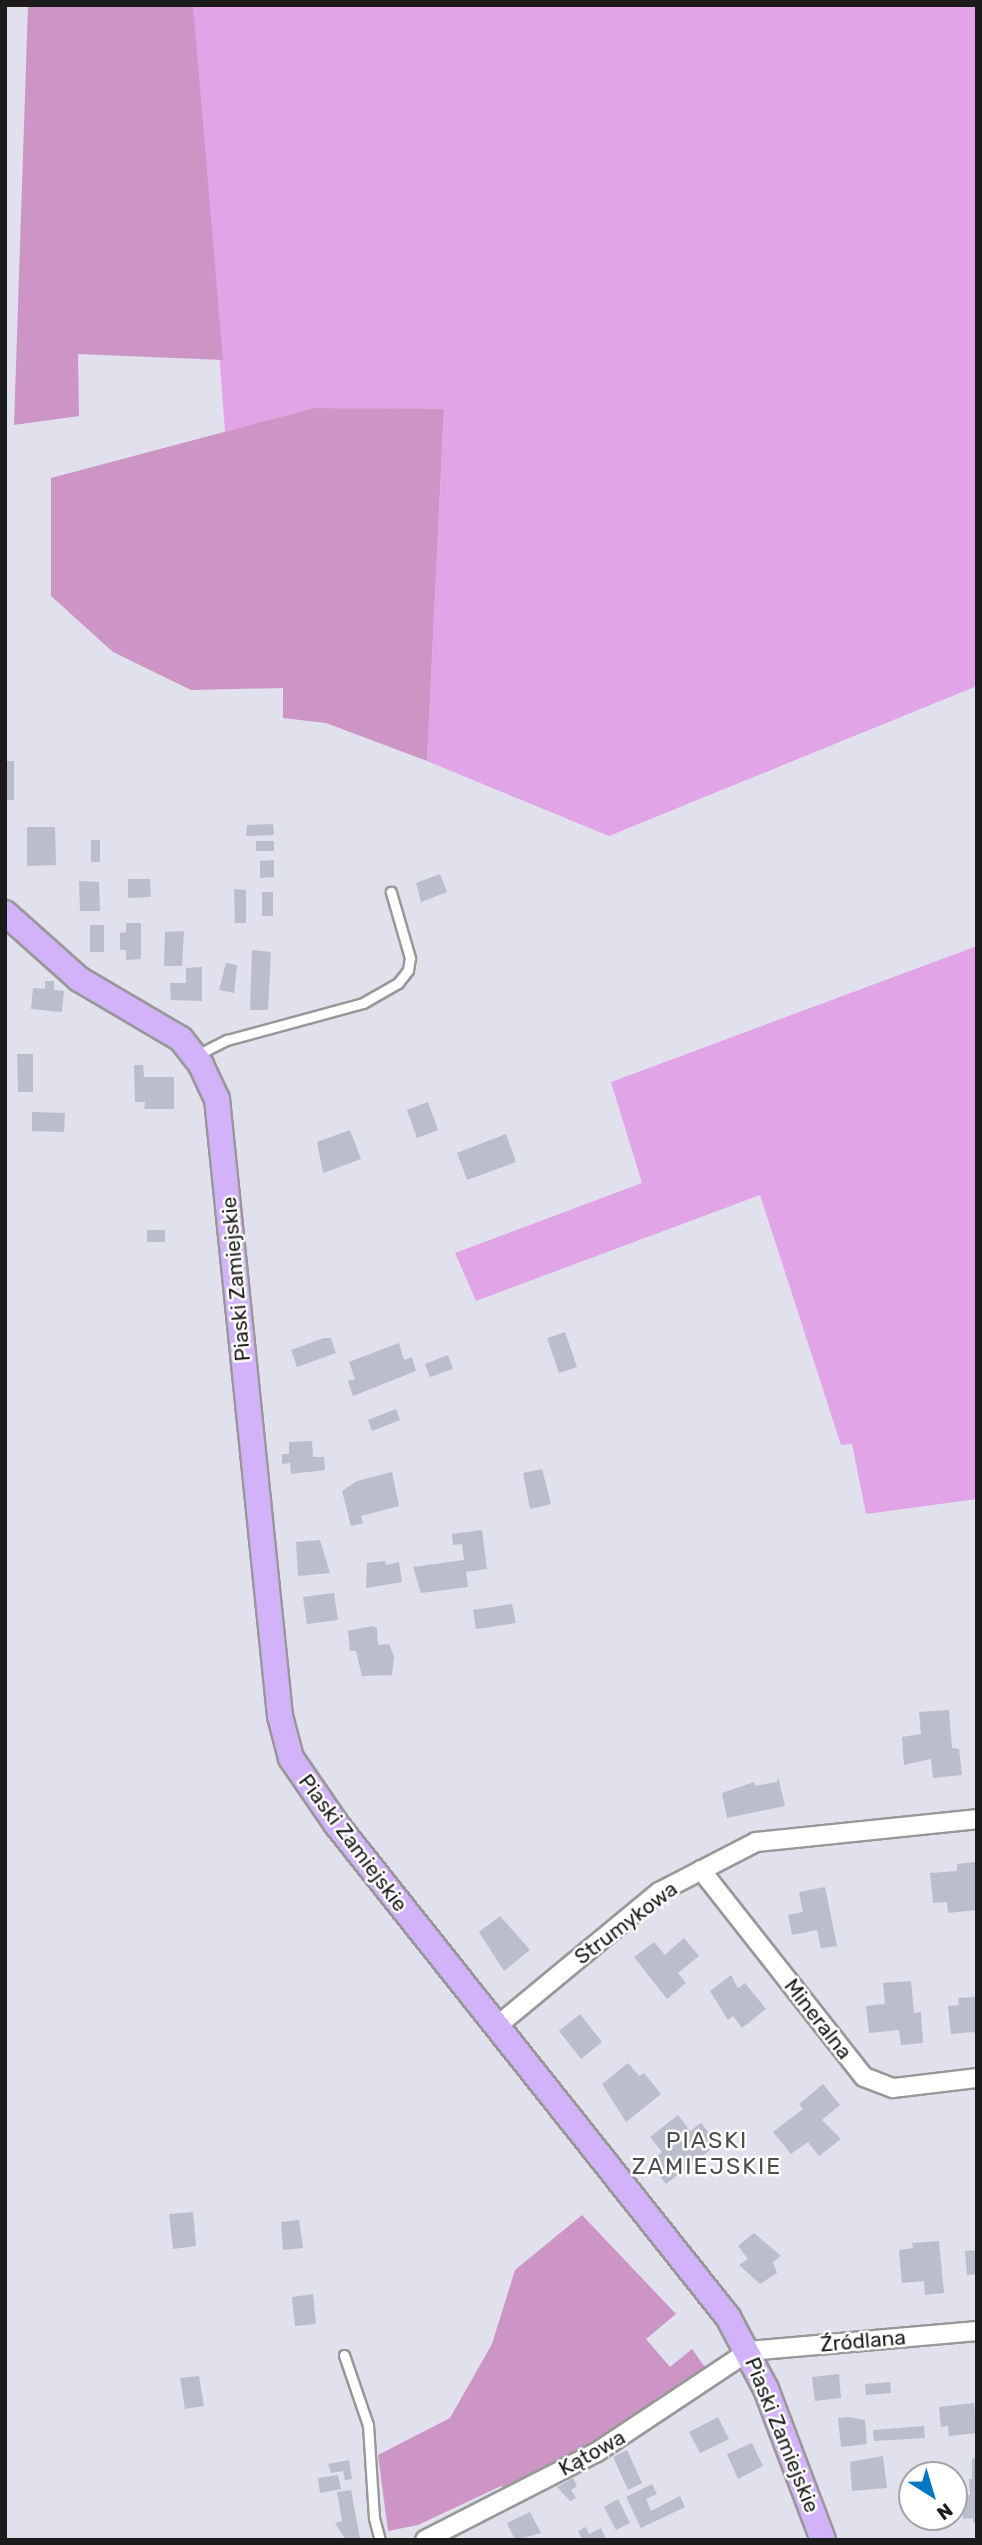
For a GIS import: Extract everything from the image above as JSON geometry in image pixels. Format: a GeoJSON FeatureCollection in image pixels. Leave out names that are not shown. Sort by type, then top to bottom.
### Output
{"type":"FeatureCollection","features":[{"type":"Feature","properties":{"kind":"street","name":"Piaski Zamiejskie"},"geometry":{"type":"LineString","coordinates":[[5,913],[79,979],[160,1023],[195,1055],[216,1099],[222,1123],[240,1333],[286,1747],[317,1800],[728,2317],[749,2351],[823,2540]]}},
{"type":"Feature","properties":{"kind":"street","name":"Strumykowa"},"geometry":{"type":"LineString","coordinates":[[497,2026],[659,1892],[756,1842],[977,1819]]}},
{"type":"Feature","properties":{"kind":"street","name":"Mineralna"},"geometry":{"type":"LineString","coordinates":[[701,1870],[864,2077],[893,2088],[977,2078]]}},
{"type":"Feature","properties":{"kind":"street","name":"Źródlana"},"geometry":{"type":"LineString","coordinates":[[749,2351],[977,2331]]}},
{"type":"Feature","properties":{"kind":"street","name":"Kątowa"},"geometry":{"type":"LineString","coordinates":[[425,2540],[597,2452],[749,2351]]}},
{"type":"Feature","properties":{"kind":"lane"},"geometry":{"type":"LineString","coordinates":[[195,1055],[227,1040],[363,1003],[398,984],[408,970],[410,958],[391,892]]}},
{"type":"Feature","properties":{"kind":"lane"},"geometry":{"type":"LineString","coordinates":[[344,2355],[368,2425],[374,2518],[380,2540]]}},
{"type":"Feature","properties":{"kind":"shaded area"},"geometry":{"type":"Polygon","coordinates":[[[28,5],[193,5],[223,360],[78,354],[79,416],[14,425],[28,5]]]}},
{"type":"Feature","properties":{"kind":"shaded area"},"geometry":{"type":"Polygon","coordinates":[[[193,5],[977,5],[977,686],[609,836],[427,761],[444,410],[314,408],[225,432],[193,5]]]}},
{"type":"Feature","properties":{"kind":"shaded area"},"geometry":{"type":"Polygon","coordinates":[[[314,408],[444,409],[427,761],[326,723],[283,718],[283,688],[191,690],[113,652],[51,596],[51,478],[314,408]]]}},
{"type":"Feature","properties":{"kind":"shaded area"},"geometry":{"type":"Polygon","coordinates":[[[977,946],[977,1499],[866,1514],[852,1444],[841,1445],[760,1195],[476,1301],[455,1253],[642,1183],[611,1082],[977,946]]]}},
{"type":"Feature","properties":{"kind":"shaded area"},"geometry":{"type":"Polygon","coordinates":[[[582,2215],[676,2314],[646,2339],[670,2367],[692,2349],[707,2370],[653,2412],[510,2492],[501,2486],[418,2525],[388,2531],[378,2455],[450,2418],[492,2344],[515,2270],[582,2215]]]}},
{"type":"Feature","properties":{"kind":"building"},"geometry":{"type":"Polygon","coordinates":[[[5,761],[14,761],[14,800],[5,800],[5,761]]]}},
{"type":"Feature","properties":{"kind":"building"},"geometry":{"type":"Polygon","coordinates":[[[273,824],[274,835],[246,836],[247,825],[273,824]]]}},
{"type":"Feature","properties":{"kind":"building"},"geometry":{"type":"Polygon","coordinates":[[[27,827],[55,827],[56,865],[27,866],[27,827]]]}},
{"type":"Feature","properties":{"kind":"building"},"geometry":{"type":"Polygon","coordinates":[[[91,840],[100,840],[100,862],[91,862],[91,840]]]}},
{"type":"Feature","properties":{"kind":"building"},"geometry":{"type":"Polygon","coordinates":[[[256,841],[274,841],[274,851],[256,851],[256,841]]]}},
{"type":"Feature","properties":{"kind":"building"},"geometry":{"type":"Polygon","coordinates":[[[274,860],[274,877],[260,878],[260,861],[274,860]]]}},
{"type":"Feature","properties":{"kind":"building"},"geometry":{"type":"Polygon","coordinates":[[[440,874],[447,892],[421,902],[416,883],[440,874]]]}},
{"type":"Feature","properties":{"kind":"building"},"geometry":{"type":"Polygon","coordinates":[[[128,879],[150,879],[151,897],[128,898],[128,879]]]}},
{"type":"Feature","properties":{"kind":"building"},"geometry":{"type":"Polygon","coordinates":[[[79,881],[99,882],[100,911],[80,911],[79,881]]]}},
{"type":"Feature","properties":{"kind":"building"},"geometry":{"type":"Polygon","coordinates":[[[234,889],[246,890],[246,923],[235,923],[234,889]]]}},
{"type":"Feature","properties":{"kind":"building"},"geometry":{"type":"Polygon","coordinates":[[[262,892],[273,892],[273,916],[262,916],[262,892]]]}},
{"type":"Feature","properties":{"kind":"building"},"geometry":{"type":"Polygon","coordinates":[[[126,923],[141,923],[141,959],[126,960],[126,950],[120,950],[120,933],[126,932],[126,923]]]}},
{"type":"Feature","properties":{"kind":"building"},"geometry":{"type":"Polygon","coordinates":[[[90,925],[104,925],[104,952],[90,952],[90,925]]]}},
{"type":"Feature","properties":{"kind":"building"},"geometry":{"type":"Polygon","coordinates":[[[184,931],[182,966],[164,966],[165,932],[184,931]]]}},
{"type":"Feature","properties":{"kind":"building"},"geometry":{"type":"Polygon","coordinates":[[[252,950],[271,952],[268,1010],[250,1010],[252,950]]]}},
{"type":"Feature","properties":{"kind":"building"},"geometry":{"type":"Polygon","coordinates":[[[226,963],[237,965],[234,993],[219,990],[226,963]]]}},
{"type":"Feature","properties":{"kind":"building"},"geometry":{"type":"Polygon","coordinates":[[[202,967],[202,1001],[171,1000],[170,983],[186,983],[186,968],[202,967]]]}},
{"type":"Feature","properties":{"kind":"building"},"geometry":{"type":"Polygon","coordinates":[[[45,981],[54,981],[54,990],[64,991],[62,1012],[31,1009],[33,988],[45,989],[45,981]]]}},
{"type":"Feature","properties":{"kind":"building"},"geometry":{"type":"Polygon","coordinates":[[[17,1054],[33,1054],[33,1092],[18,1092],[17,1054]]]}},
{"type":"Feature","properties":{"kind":"building"},"geometry":{"type":"Polygon","coordinates":[[[134,1065],[143,1065],[144,1077],[174,1077],[174,1109],[144,1109],[145,1102],[135,1102],[134,1065]]]}},
{"type":"Feature","properties":{"kind":"building"},"geometry":{"type":"Polygon","coordinates":[[[428,1102],[438,1130],[417,1138],[407,1110],[428,1102]]]}},
{"type":"Feature","properties":{"kind":"building"},"geometry":{"type":"Polygon","coordinates":[[[32,1112],[65,1113],[64,1132],[32,1131],[32,1112]]]}},
{"type":"Feature","properties":{"kind":"building"},"geometry":{"type":"Polygon","coordinates":[[[350,1130],[361,1159],[323,1173],[317,1142],[350,1130]]]}},
{"type":"Feature","properties":{"kind":"building"},"geometry":{"type":"Polygon","coordinates":[[[506,1134],[516,1162],[467,1180],[457,1153],[506,1134]]]}},
{"type":"Feature","properties":{"kind":"building"},"geometry":{"type":"Polygon","coordinates":[[[147,1230],[165,1230],[165,1242],[147,1242],[147,1230]]]}},
{"type":"Feature","properties":{"kind":"building"},"geometry":{"type":"Polygon","coordinates":[[[565,1332],[577,1367],[559,1373],[547,1338],[565,1332]]]}},
{"type":"Feature","properties":{"kind":"building"},"geometry":{"type":"Polygon","coordinates":[[[331,1338],[336,1353],[297,1367],[291,1350],[331,1338]]]}},
{"type":"Feature","properties":{"kind":"building"},"geometry":{"type":"Polygon","coordinates":[[[399,1343],[404,1360],[412,1357],[416,1371],[353,1396],[348,1381],[355,1379],[349,1362],[399,1343]]]}},
{"type":"Feature","properties":{"kind":"building"},"geometry":{"type":"Polygon","coordinates":[[[448,1355],[453,1369],[430,1377],[425,1364],[448,1355]]]}},
{"type":"Feature","properties":{"kind":"building"},"geometry":{"type":"Polygon","coordinates":[[[396,1409],[400,1420],[372,1431],[368,1420],[396,1409]]]}},
{"type":"Feature","properties":{"kind":"building"},"geometry":{"type":"Polygon","coordinates":[[[312,1441],[313,1457],[324,1457],[325,1470],[291,1474],[290,1463],[282,1464],[282,1454],[289,1454],[289,1442],[312,1441]]]}},
{"type":"Feature","properties":{"kind":"building"},"geometry":{"type":"Polygon","coordinates":[[[542,1469],[551,1504],[530,1509],[523,1473],[542,1469]]]}},
{"type":"Feature","properties":{"kind":"building"},"geometry":{"type":"Polygon","coordinates":[[[392,1472],[399,1506],[361,1516],[363,1523],[351,1526],[342,1491],[357,1481],[392,1472]]]}},
{"type":"Feature","properties":{"kind":"building"},"geometry":{"type":"Polygon","coordinates":[[[482,1530],[487,1569],[466,1572],[468,1587],[421,1593],[413,1567],[464,1560],[462,1544],[453,1545],[452,1534],[482,1530]]]}},
{"type":"Feature","properties":{"kind":"building"},"geometry":{"type":"Polygon","coordinates":[[[320,1540],[330,1573],[298,1576],[296,1542],[320,1540]]]}},
{"type":"Feature","properties":{"kind":"building"},"geometry":{"type":"Polygon","coordinates":[[[385,1561],[386,1565],[399,1562],[402,1582],[366,1588],[367,1563],[385,1561]]]}},
{"type":"Feature","properties":{"kind":"building"},"geometry":{"type":"Polygon","coordinates":[[[334,1593],[338,1620],[307,1624],[303,1597],[334,1593]]]}},
{"type":"Feature","properties":{"kind":"building"},"geometry":{"type":"Polygon","coordinates":[[[512,1604],[516,1623],[476,1629],[473,1610],[512,1604]]]}},
{"type":"Feature","properties":{"kind":"building"},"geometry":{"type":"Polygon","coordinates":[[[372,1626],[377,1628],[378,1645],[389,1644],[394,1656],[392,1675],[362,1676],[356,1651],[350,1651],[348,1631],[372,1626]]]}},
{"type":"Feature","properties":{"kind":"building"},"geometry":{"type":"Polygon","coordinates":[[[949,1710],[952,1748],[959,1749],[962,1775],[933,1778],[931,1759],[904,1765],[902,1737],[921,1734],[919,1712],[949,1710]]]}},
{"type":"Feature","properties":{"kind":"building"},"geometry":{"type":"Polygon","coordinates":[[[778,1777],[785,1806],[727,1818],[722,1793],[754,1782],[755,1786],[777,1782],[778,1777]]]}},
{"type":"Feature","properties":{"kind":"building"},"geometry":{"type":"Polygon","coordinates":[[[976,1862],[977,1910],[948,1913],[947,1902],[933,1903],[930,1873],[957,1871],[957,1864],[976,1862]]]}},
{"type":"Feature","properties":{"kind":"building"},"geometry":{"type":"Polygon","coordinates":[[[825,1887],[837,1946],[821,1948],[817,1930],[792,1935],[788,1915],[803,1912],[799,1892],[825,1887]]]}},
{"type":"Feature","properties":{"kind":"building"},"geometry":{"type":"Polygon","coordinates":[[[500,1916],[530,1950],[504,1971],[479,1932],[500,1916]]]}},
{"type":"Feature","properties":{"kind":"building"},"geometry":{"type":"Polygon","coordinates":[[[684,1938],[699,1956],[678,1973],[686,1983],[667,1999],[634,1957],[654,1942],[665,1955],[684,1938]]]}},
{"type":"Feature","properties":{"kind":"building"},"geometry":{"type":"Polygon","coordinates":[[[731,1975],[738,1988],[745,1983],[766,2009],[742,2028],[733,2016],[728,2020],[710,1991],[731,1975]]]}},
{"type":"Feature","properties":{"kind":"building"},"geometry":{"type":"Polygon","coordinates":[[[911,1981],[914,2013],[921,2012],[923,2043],[901,2045],[899,2030],[869,2033],[866,2006],[885,2004],[883,1983],[911,1981]]]}},
{"type":"Feature","properties":{"kind":"building"},"geometry":{"type":"Polygon","coordinates":[[[975,1997],[977,2040],[974,2032],[951,2034],[948,2006],[959,2005],[958,1998],[975,1997]]]}},
{"type":"Feature","properties":{"kind":"building"},"geometry":{"type":"Polygon","coordinates":[[[580,2014],[602,2042],[581,2059],[559,2031],[580,2014]]]}},
{"type":"Feature","properties":{"kind":"building"},"geometry":{"type":"Polygon","coordinates":[[[628,2063],[639,2076],[644,2073],[661,2094],[626,2122],[602,2084],[628,2063]]]}},
{"type":"Feature","properties":{"kind":"building"},"geometry":{"type":"Polygon","coordinates":[[[823,2084],[840,2105],[822,2120],[841,2139],[819,2156],[808,2142],[791,2154],[773,2132],[803,2109],[799,2104],[823,2084]]]}},
{"type":"Feature","properties":{"kind":"building"},"geometry":{"type":"Polygon","coordinates":[[[678,2115],[690,2131],[701,2123],[718,2144],[666,2184],[655,2170],[661,2165],[656,2157],[662,2152],[650,2137],[678,2115]]]}},
{"type":"Feature","properties":{"kind":"building"},"geometry":{"type":"Polygon","coordinates":[[[193,2212],[196,2246],[173,2249],[169,2214],[193,2212]]]}},
{"type":"Feature","properties":{"kind":"building"},"geometry":{"type":"Polygon","coordinates":[[[299,2220],[303,2248],[283,2250],[281,2222],[299,2220]]]}},
{"type":"Feature","properties":{"kind":"building"},"geometry":{"type":"Polygon","coordinates":[[[754,2233],[781,2256],[773,2262],[777,2273],[760,2284],[739,2265],[748,2259],[738,2246],[754,2233]]]}},
{"type":"Feature","properties":{"kind":"building"},"geometry":{"type":"Polygon","coordinates":[[[939,2241],[944,2293],[925,2295],[924,2281],[902,2283],[899,2250],[913,2248],[912,2243],[939,2241]]]}},
{"type":"Feature","properties":{"kind":"building"},"geometry":{"type":"Polygon","coordinates":[[[977,2250],[977,2274],[967,2275],[965,2251],[977,2250]]]}},
{"type":"Feature","properties":{"kind":"building"},"geometry":{"type":"Polygon","coordinates":[[[313,2294],[316,2324],[295,2326],[292,2297],[313,2294]]]}},
{"type":"Feature","properties":{"kind":"building"},"geometry":{"type":"Polygon","coordinates":[[[839,2374],[841,2398],[815,2401],[812,2377],[839,2374]]]}},
{"type":"Feature","properties":{"kind":"building"},"geometry":{"type":"Polygon","coordinates":[[[199,2376],[204,2406],[185,2409],[180,2378],[199,2376]]]}},
{"type":"Feature","properties":{"kind":"building"},"geometry":{"type":"Polygon","coordinates":[[[890,2382],[891,2393],[866,2395],[865,2384],[890,2382]]]}},
{"type":"Feature","properties":{"kind":"building"},"geometry":{"type":"Polygon","coordinates":[[[974,2403],[977,2433],[949,2436],[948,2426],[941,2427],[939,2407],[974,2403]]]}},
{"type":"Feature","properties":{"kind":"building"},"geometry":{"type":"Polygon","coordinates":[[[718,2417],[729,2439],[700,2453],[689,2432],[718,2417]]]}},
{"type":"Feature","properties":{"kind":"building"},"geometry":{"type":"Polygon","coordinates":[[[838,2418],[865,2420],[867,2444],[841,2447],[838,2418]]]}},
{"type":"Feature","properties":{"kind":"building"},"geometry":{"type":"Polygon","coordinates":[[[924,2426],[925,2438],[874,2441],[873,2430],[924,2426]]]}},
{"type":"Feature","properties":{"kind":"building"},"geometry":{"type":"Polygon","coordinates":[[[752,2443],[763,2466],[738,2479],[727,2454],[752,2443]]]}},
{"type":"Feature","properties":{"kind":"building"},"geometry":{"type":"Polygon","coordinates":[[[627,2450],[642,2483],[628,2490],[613,2457],[627,2450]]]}},
{"type":"Feature","properties":{"kind":"building"},"geometry":{"type":"Polygon","coordinates":[[[883,2456],[887,2488],[852,2491],[850,2462],[883,2456]]]}},
{"type":"Feature","properties":{"kind":"building"},"geometry":{"type":"Polygon","coordinates":[[[977,2458],[977,2523],[973,2523],[973,2518],[968,2518],[972,2459],[977,2458]]]}},
{"type":"Feature","properties":{"kind":"building"},"geometry":{"type":"Polygon","coordinates":[[[349,2460],[352,2479],[345,2480],[343,2471],[331,2473],[328,2464],[349,2460]]]}},
{"type":"Feature","properties":{"kind":"building"},"geometry":{"type":"Polygon","coordinates":[[[338,2475],[341,2489],[320,2493],[318,2478],[338,2475]]]}},
{"type":"Feature","properties":{"kind":"building"},"geometry":{"type":"Polygon","coordinates":[[[573,2478],[577,2486],[571,2490],[576,2498],[570,2501],[557,2487],[573,2478]]]}},
{"type":"Feature","properties":{"kind":"building"},"geometry":{"type":"Polygon","coordinates":[[[652,2484],[657,2494],[646,2499],[651,2511],[680,2496],[685,2507],[641,2528],[626,2497],[652,2484]]]}},
{"type":"Feature","properties":{"kind":"building"},"geometry":{"type":"Polygon","coordinates":[[[351,2490],[360,2539],[357,2540],[346,2540],[335,2523],[342,2521],[337,2492],[351,2490]]]}},
{"type":"Feature","properties":{"kind":"building"},"geometry":{"type":"Polygon","coordinates":[[[618,2499],[630,2523],[616,2530],[604,2507],[618,2499]]]}},
{"type":"Feature","properties":{"kind":"building"},"geometry":{"type":"Polygon","coordinates":[[[530,2512],[541,2533],[515,2540],[507,2523],[530,2512]]]}},
{"type":"Feature","properties":{"kind":"building"},"geometry":{"type":"Polygon","coordinates":[[[586,2527],[589,2534],[601,2528],[607,2540],[582,2540],[578,2531],[586,2527]]]}},
{"type":"Feature","properties":{"kind":"district","name":"PIASKI ZAMIEJSKIE"},"geometry":{"type":"Point","coordinates":[707,2153]}}]}
